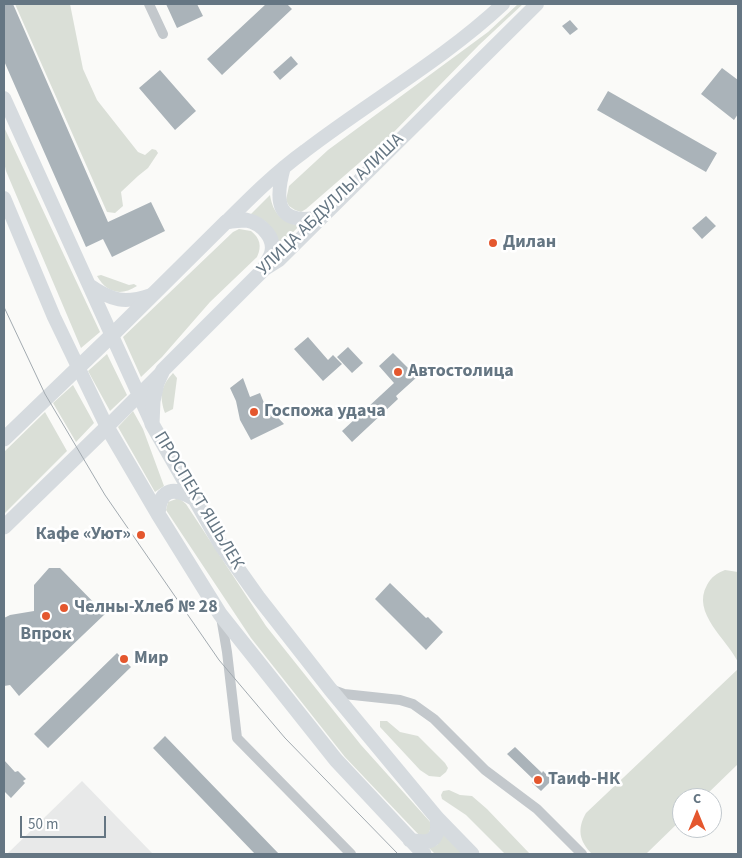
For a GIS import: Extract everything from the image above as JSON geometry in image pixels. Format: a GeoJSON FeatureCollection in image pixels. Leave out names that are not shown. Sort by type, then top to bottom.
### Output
{"type":"FeatureCollection","features":[{"type":"Feature","properties":{"kind":"main road"},"geometry":{"type":"LineString","coordinates":[[4,438],[284,167],[466,36],[503,4]]}},
{"type":"Feature","properties":{"kind":"main road","name":"УЛИЦА АБДУЛЛЫ АЛИША"},"geometry":{"type":"LineString","coordinates":[[107,427],[263,270],[279,260],[537,4]]}},
{"type":"Feature","properties":{"kind":"main road","name":"ПРОСПЕКТ ЯШЬЛЕК"},"geometry":{"type":"LineString","coordinates":[[4,98],[152,424],[221,545],[258,597],[330,689],[437,818],[472,854]]}},
{"type":"Feature","properties":{"kind":"main road"},"geometry":{"type":"LineString","coordinates":[[284,167],[278,187],[278,198],[281,208],[287,214],[298,218],[310,219],[321,217]]}},
{"type":"Feature","properties":{"kind":"main road"},"geometry":{"type":"LineString","coordinates":[[4,198],[54,317],[107,427],[220,614],[336,760],[424,854]]}},
{"type":"Feature","properties":{"kind":"main road"},"geometry":{"type":"LineString","coordinates":[[226,222],[245,220],[256,223],[264,228],[268,234],[272,254],[263,270]]}},
{"type":"Feature","properties":{"kind":"main road"},"geometry":{"type":"LineString","coordinates":[[88,285],[103,295],[120,300],[132,300],[151,295]]}},
{"type":"Feature","properties":{"kind":"main road"},"geometry":{"type":"LineString","coordinates":[[152,424],[153,401],[157,383],[163,370]]}},
{"type":"Feature","properties":{"kind":"main road"},"geometry":{"type":"LineString","coordinates":[[4,527],[107,427]]}},
{"type":"Feature","properties":{"kind":"main road"},"geometry":{"type":"LineString","coordinates":[[158,514],[158,504],[167,493],[175,490],[182,491],[195,499]]}},
{"type":"Feature","properties":{"kind":"main road"},"geometry":{"type":"LineString","coordinates":[[410,840],[431,841],[439,829],[437,818]]}},
{"type":"Feature","properties":{"kind":"street"},"geometry":{"type":"LineString","coordinates":[[149,4],[164,34]]}},
{"type":"Feature","properties":{"kind":"street"},"geometry":{"type":"LineString","coordinates":[[4,218],[19,233]]}},
{"type":"Feature","properties":{"kind":"street"},"geometry":{"type":"LineString","coordinates":[[220,614],[238,738],[351,854]]}},
{"type":"Feature","properties":{"kind":"street"},"geometry":{"type":"LineString","coordinates":[[330,689],[344,694],[400,700],[412,704],[434,719],[485,770],[537,808],[582,854]]}},
{"type":"Feature","properties":{"kind":"shaded area"},"geometry":{"type":"Polygon","coordinates":[[[15,4],[70,4],[83,69],[97,100],[138,152],[145,155],[152,149],[158,153],[148,168],[121,192],[123,206],[115,213],[107,212],[15,4]]]}},
{"type":"Feature","properties":{"kind":"shaded area"},"geometry":{"type":"Polygon","coordinates":[[[518,4],[523,4],[479,45],[389,137],[306,209],[301,212],[289,206],[286,200],[289,186],[328,150],[488,32],[518,4]]]}},
{"type":"Feature","properties":{"kind":"shaded area"},"geometry":{"type":"Polygon","coordinates":[[[4,127],[100,332],[81,348],[6,171],[4,162],[4,127]]]}},
{"type":"Feature","properties":{"kind":"shaded area"},"geometry":{"type":"Polygon","coordinates":[[[270,195],[273,207],[279,216],[299,226],[279,247],[270,226],[262,219],[250,215],[270,195]]]}},
{"type":"Feature","properties":{"kind":"shaded area"},"geometry":{"type":"Polygon","coordinates":[[[239,229],[251,231],[256,236],[260,246],[257,257],[210,302],[162,357],[141,377],[123,337],[233,232],[239,229]]]}},
{"type":"Feature","properties":{"kind":"shaded area"},"geometry":{"type":"Polygon","coordinates":[[[101,275],[137,286],[125,291],[114,291],[105,286],[97,276],[101,275]]]}},
{"type":"Feature","properties":{"kind":"shaded area"},"geometry":{"type":"Polygon","coordinates":[[[107,354],[127,395],[110,411],[88,371],[107,354]]]}},
{"type":"Feature","properties":{"kind":"shaded area"},"geometry":{"type":"Polygon","coordinates":[[[173,373],[177,378],[173,409],[165,413],[162,392],[166,382],[173,373]]]}},
{"type":"Feature","properties":{"kind":"shaded area"},"geometry":{"type":"Polygon","coordinates":[[[73,385],[94,423],[76,442],[53,403],[73,385]]]}},
{"type":"Feature","properties":{"kind":"shaded area"},"geometry":{"type":"Polygon","coordinates":[[[133,411],[143,429],[164,486],[155,492],[118,427],[133,411]]]}},
{"type":"Feature","properties":{"kind":"shaded area"},"geometry":{"type":"Polygon","coordinates":[[[45,412],[67,451],[4,514],[4,452],[45,412]]]}},
{"type":"Feature","properties":{"kind":"shaded area"},"geometry":{"type":"Polygon","coordinates":[[[179,498],[186,504],[266,626],[361,745],[432,824],[428,835],[419,835],[345,757],[251,638],[166,510],[168,502],[179,498]]]}},
{"type":"Feature","properties":{"kind":"shaded area"},"geometry":{"type":"Polygon","coordinates":[[[725,570],[738,572],[738,662],[712,625],[704,606],[703,595],[707,585],[714,576],[725,570]]]}},
{"type":"Feature","properties":{"kind":"shaded area"},"geometry":{"type":"Polygon","coordinates":[[[738,669],[738,764],[713,788],[672,788],[672,829],[646,854],[592,854],[584,844],[581,835],[581,824],[586,813],[738,669]]]}},
{"type":"Feature","properties":{"kind":"shaded area"},"geometry":{"type":"Polygon","coordinates":[[[380,721],[387,721],[400,732],[418,736],[445,763],[448,768],[446,772],[440,777],[429,776],[420,770],[380,727],[380,721]]]}},
{"type":"Feature","properties":{"kind":"shaded area"},"geometry":{"type":"Polygon","coordinates":[[[82,781],[153,854],[7,854],[82,781]]]}},
{"type":"Feature","properties":{"kind":"shaded area"},"geometry":{"type":"Polygon","coordinates":[[[449,790],[460,795],[472,796],[530,854],[505,854],[466,815],[442,799],[443,791],[449,790]]]}},
{"type":"Feature","properties":{"kind":"shaded area"},"geometry":{"type":"Polygon","coordinates":[[[444,834],[463,854],[435,854],[429,848],[437,845],[444,834]]]}},
{"type":"Feature","properties":{"kind":"building"},"geometry":{"type":"Polygon","coordinates":[[[4,4],[13,4],[108,222],[151,202],[165,231],[112,257],[103,239],[86,247],[4,61],[4,4]]]}},
{"type":"Feature","properties":{"kind":"building"},"geometry":{"type":"Polygon","coordinates":[[[166,4],[197,4],[203,16],[177,28],[166,4]]]}},
{"type":"Feature","properties":{"kind":"building"},"geometry":{"type":"Polygon","coordinates":[[[266,4],[287,4],[292,9],[222,75],[207,59],[266,4]]]}},
{"type":"Feature","properties":{"kind":"building"},"geometry":{"type":"Polygon","coordinates":[[[570,20],[578,29],[570,35],[562,26],[570,20]]]}},
{"type":"Feature","properties":{"kind":"building"},"geometry":{"type":"Polygon","coordinates":[[[291,56],[298,64],[280,80],[273,72],[291,56]]]}},
{"type":"Feature","properties":{"kind":"building"},"geometry":{"type":"Polygon","coordinates":[[[722,68],[738,80],[738,114],[734,120],[701,94],[722,68]]]}},
{"type":"Feature","properties":{"kind":"building"},"geometry":{"type":"Polygon","coordinates":[[[160,70],[196,111],[175,130],[139,88],[160,70]]]}},
{"type":"Feature","properties":{"kind":"building"},"geometry":{"type":"Polygon","coordinates":[[[608,91],[717,153],[706,172],[597,110],[608,91]]]}},
{"type":"Feature","properties":{"kind":"building"},"geometry":{"type":"Polygon","coordinates":[[[706,216],[716,226],[702,239],[692,228],[706,216]]]}},
{"type":"Feature","properties":{"kind":"building"},"geometry":{"type":"Polygon","coordinates":[[[308,337],[328,360],[333,355],[342,364],[323,381],[294,349],[308,337]]]}},
{"type":"Feature","properties":{"kind":"building"},"geometry":{"type":"Polygon","coordinates":[[[348,347],[363,363],[352,373],[337,357],[348,347]]]}},
{"type":"Feature","properties":{"kind":"building"},"geometry":{"type":"Polygon","coordinates":[[[393,353],[417,377],[396,396],[398,399],[352,442],[342,431],[394,383],[379,366],[393,353]]]}},
{"type":"Feature","properties":{"kind":"building"},"geometry":{"type":"Polygon","coordinates":[[[243,378],[250,397],[260,393],[264,403],[284,424],[251,440],[240,420],[236,401],[230,388],[243,378]]]}},
{"type":"Feature","properties":{"kind":"building"},"geometry":{"type":"Polygon","coordinates":[[[49,568],[60,568],[105,614],[19,696],[10,685],[4,686],[4,618],[10,615],[34,611],[34,585],[49,568]]]}},
{"type":"Feature","properties":{"kind":"building"},"geometry":{"type":"Polygon","coordinates":[[[390,583],[443,632],[426,650],[375,599],[390,583]]]}},
{"type":"Feature","properties":{"kind":"building"},"geometry":{"type":"Polygon","coordinates":[[[117,653],[131,667],[48,748],[34,734],[117,653]]]}},
{"type":"Feature","properties":{"kind":"building"},"geometry":{"type":"Polygon","coordinates":[[[165,736],[279,854],[255,854],[153,748],[165,736]]]}},
{"type":"Feature","properties":{"kind":"building"},"geometry":{"type":"Polygon","coordinates":[[[515,747],[552,780],[541,791],[532,783],[534,780],[507,754],[515,747]]]}},
{"type":"Feature","properties":{"kind":"building"},"geometry":{"type":"Polygon","coordinates":[[[4,760],[15,772],[18,771],[26,779],[23,781],[25,783],[11,798],[4,791],[4,760]]]}},
{"type":"Feature","properties":{"kind":"tram line"},"geometry":{"type":"LineString","coordinates":[[4,307],[45,394],[105,495],[219,660],[285,738],[398,854]]}},
{"type":"Feature","properties":{"kind":"place","name":"Дилан"},"geometry":{"type":"Point","coordinates":[493,243]}},
{"type":"Feature","properties":{"kind":"place","name":"Автостолица"},"geometry":{"type":"Point","coordinates":[398,372]}},
{"type":"Feature","properties":{"kind":"place","name":"Госпожа удача"},"geometry":{"type":"Point","coordinates":[254,412]}},
{"type":"Feature","properties":{"kind":"place","name":"Кафе «Уют»"},"geometry":{"type":"Point","coordinates":[141,535]}},
{"type":"Feature","properties":{"kind":"place","name":"Челны-Хлеб № 28"},"geometry":{"type":"Point","coordinates":[64,608]}},
{"type":"Feature","properties":{"kind":"place","name":"Впрок"},"geometry":{"type":"Point","coordinates":[46,616]}},
{"type":"Feature","properties":{"kind":"place","name":"Мир"},"geometry":{"type":"Point","coordinates":[124,659]}},
{"type":"Feature","properties":{"kind":"place","name":"Таиф-НК"},"geometry":{"type":"Point","coordinates":[538,780]}}]}
